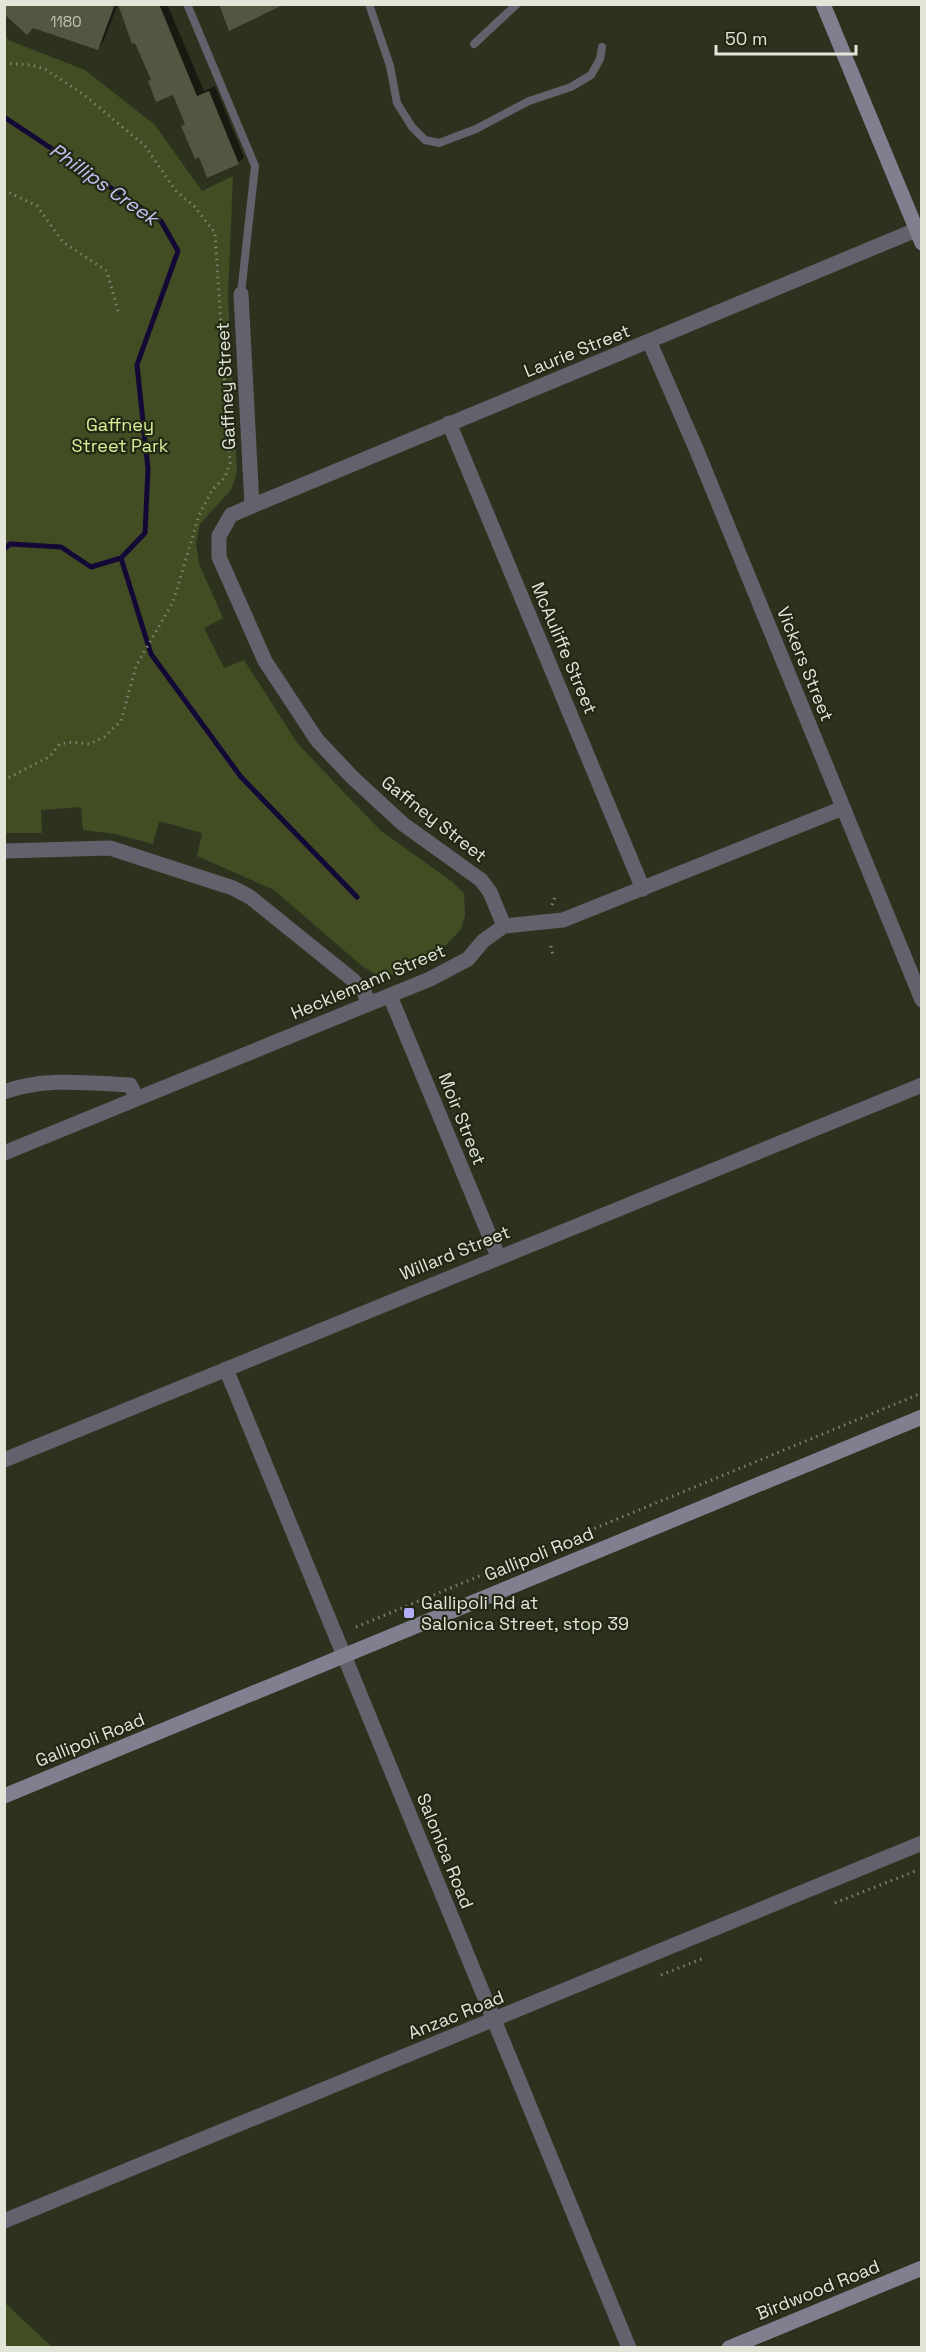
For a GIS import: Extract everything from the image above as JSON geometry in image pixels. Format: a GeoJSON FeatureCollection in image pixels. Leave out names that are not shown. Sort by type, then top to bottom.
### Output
{"type":"FeatureCollection","features":[{"type":"Feature","properties":{"kind":"street"},"geometry":{"type":"LineString","coordinates":[[823,4],[919,237]]}},
{"type":"Feature","properties":{"kind":"street","name":"Laurie Street"},"geometry":{"type":"LineString","coordinates":[[252,506],[448,423],[919,237]]}},
{"type":"Feature","properties":{"kind":"street","name":"Gaffney Street"},"geometry":{"type":"LineString","coordinates":[[241,294],[252,506],[231,515],[219,537],[219,557],[265,661],[317,740],[378,803],[481,879],[504,926]]}},
{"type":"Feature","properties":{"kind":"street","name":"Vickers Street"},"geometry":{"type":"LineString","coordinates":[[650,343],[697,451],[921,1000]]}},
{"type":"Feature","properties":{"kind":"street","name":"McAuliffe Street"},"geometry":{"type":"LineString","coordinates":[[448,423],[643,889]]}},
{"type":"Feature","properties":{"kind":"street"},"geometry":{"type":"LineString","coordinates":[[504,926],[563,920],[843,808]]}},
{"type":"Feature","properties":{"kind":"street"},"geometry":{"type":"LineString","coordinates":[[4,851],[110,848],[233,888],[250,897],[353,980],[364,992],[369,1004]]}},
{"type":"Feature","properties":{"kind":"street","name":"Hecklemann Street"},"geometry":{"type":"LineString","coordinates":[[4,1153],[390,996],[458,965],[473,955],[490,934],[504,926]]}},
{"type":"Feature","properties":{"kind":"street","name":"Moir Street"},"geometry":{"type":"LineString","coordinates":[[390,996],[498,1256]]}},
{"type":"Feature","properties":{"kind":"street"},"geometry":{"type":"LineString","coordinates":[[4,1092],[24,1085],[75,1083],[130,1085],[136,1098]]}},
{"type":"Feature","properties":{"kind":"street","name":"Willard Street"},"geometry":{"type":"LineString","coordinates":[[4,1460],[498,1256],[921,1085]]}},
{"type":"Feature","properties":{"kind":"street","name":"Salonica Road"},"geometry":{"type":"LineString","coordinates":[[226,1369],[629,2348]]}},
{"type":"Feature","properties":{"kind":"street","name":"Gallipoli Road"},"geometry":{"type":"LineString","coordinates":[[4,1796],[921,1417]]}},
{"type":"Feature","properties":{"kind":"street","name":"Anzac Road"},"geometry":{"type":"LineString","coordinates":[[4,2221],[494,2021],[921,1843]]}},
{"type":"Feature","properties":{"kind":"street","name":"Birdwood Road"},"geometry":{"type":"LineString","coordinates":[[729,2348],[921,2268]]}},
{"type":"Feature","properties":{"kind":"lane"},"geometry":{"type":"LineString","coordinates":[[187,4],[255,166],[241,294]]}},
{"type":"Feature","properties":{"kind":"lane"},"geometry":{"type":"LineString","coordinates":[[369,4],[390,66],[397,103],[412,127],[425,140],[439,143],[476,129],[529,101],[571,87],[591,75],[600,59],[602,46]]}},
{"type":"Feature","properties":{"kind":"lane"},"geometry":{"type":"LineString","coordinates":[[474,44],[518,4]]}},
{"type":"Feature","properties":{"kind":"path"},"geometry":{"type":"LineString","coordinates":[[4,63],[31,65],[45,69],[83,94],[145,146],[176,191],[194,206],[215,233],[230,463],[225,477],[212,490],[200,515],[173,602],[136,666],[121,721],[104,737],[90,744],[72,742],[60,744],[49,757],[4,780]]}},
{"type":"Feature","properties":{"kind":"path"},"geometry":{"type":"LineString","coordinates":[[4,190],[37,206],[63,242],[107,271],[119,315]]}},
{"type":"Feature","properties":{"kind":"path"},"geometry":{"type":"LineString","coordinates":[[551,946],[553,956]]}},
{"type":"Feature","properties":{"kind":"path"},"geometry":{"type":"LineString","coordinates":[[356,1627],[921,1393]]}},
{"type":"Feature","properties":{"kind":"path"},"geometry":{"type":"LineString","coordinates":[[835,1903],[918,1870]]}},
{"type":"Feature","properties":{"kind":"path"},"geometry":{"type":"LineString","coordinates":[[661,1975],[704,1958]]}},
{"type":"Feature","properties":{"kind":"green space","name":"Gaffney Street Park"},"geometry":{"type":"Polygon","coordinates":[[[4,32],[8,40],[85,70],[155,125],[202,191],[233,176],[228,296],[237,472],[231,490],[200,524],[196,543],[199,564],[223,618],[204,628],[224,668],[244,660],[298,744],[380,830],[451,881],[464,893],[465,916],[461,929],[437,955],[409,972],[379,976],[362,966],[274,890],[197,856],[202,833],[159,821],[153,844],[115,834],[83,830],[81,807],[41,810],[42,833],[5,833],[4,32]]]}},
{"type":"Feature","properties":{"kind":"green space"},"geometry":{"type":"Polygon","coordinates":[[[5,2303],[52,2347],[5,2347],[5,2303]]]}},
{"type":"Feature","properties":{"kind":"building"},"geometry":{"type":"Polygon","coordinates":[[[4,4],[115,4],[98,50],[33,28],[27,35],[4,14],[4,4]]]}},
{"type":"Feature","properties":{"kind":"building"},"geometry":{"type":"Polygon","coordinates":[[[118,4],[159,4],[197,96],[209,91],[239,164],[207,178],[199,157],[195,159],[181,126],[185,124],[173,95],[156,102],[148,81],[151,80],[135,43],[132,44],[118,4]]]}},
{"type":"Feature","properties":{"kind":"building"},"geometry":{"type":"Polygon","coordinates":[[[219,4],[285,4],[229,31],[219,4]]]}},
{"type":"Feature","properties":{"kind":"waterway","name":"Phillips Creek"},"geometry":{"type":"LineString","coordinates":[[4,117],[161,221],[178,251],[137,365],[148,469],[145,533],[121,558],[91,567],[61,547],[10,544],[4,549]]}},
{"type":"Feature","properties":{"kind":"waterway"},"geometry":{"type":"LineString","coordinates":[[121,558],[151,654],[241,777],[357,897]]}},
{"type":"Feature","properties":{"kind":"place","name":"Gallipoli Rd at Salonica Street, stop 39"},"geometry":{"type":"Point","coordinates":[409,1613]}}]}
